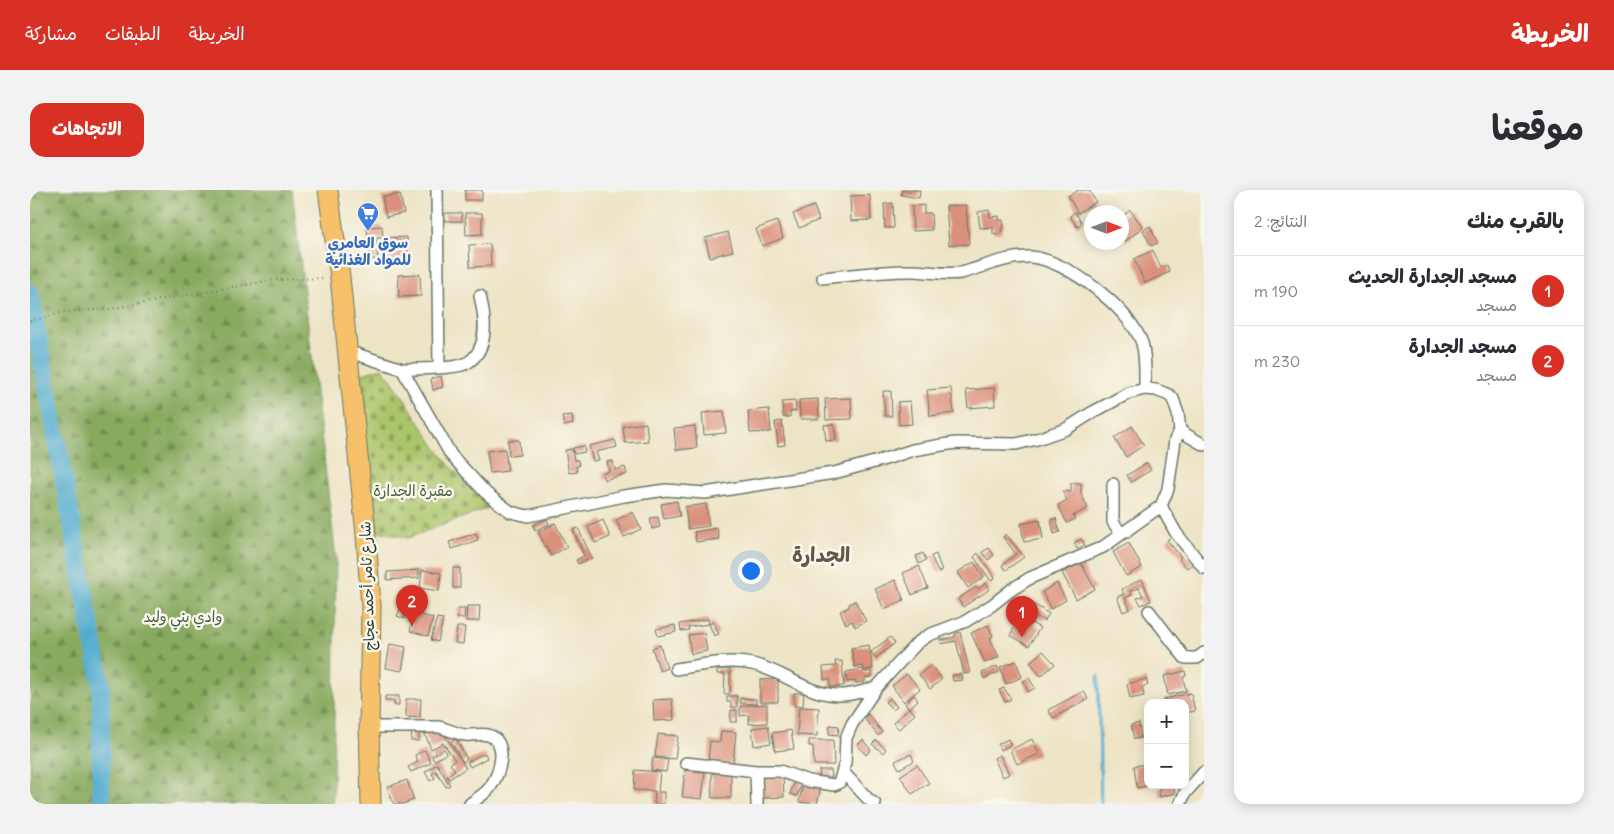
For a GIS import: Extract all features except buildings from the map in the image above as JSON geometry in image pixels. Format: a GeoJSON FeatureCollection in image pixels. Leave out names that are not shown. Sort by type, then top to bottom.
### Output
{"type":"FeatureCollection","features":[{"type":"Feature","properties":{"kind":"main road","name":"شارع ثامر أحمد عجاج"},"geometry":{"type":"LineString","coordinates":[[328,190],[340,277],[366,535],[371,607],[369,728],[371,804]]}},
{"type":"Feature","properties":{"kind":"street"},"geometry":{"type":"LineString","coordinates":[[437,190],[438,368]]}},
{"type":"Feature","properties":{"kind":"street"},"geometry":{"type":"LineString","coordinates":[[823,278],[889,272],[953,274],[1013,258],[1031,257],[1043,259],[1064,268],[1094,287],[1124,314],[1132,324],[1142,344],[1145,366],[1145,389]]}},
{"type":"Feature","properties":{"kind":"street"},"geometry":{"type":"LineString","coordinates":[[348,351],[402,369],[438,368],[466,364],[477,352],[484,336],[484,316],[480,296]]}},
{"type":"Feature","properties":{"kind":"street"},"geometry":{"type":"LineString","coordinates":[[402,369],[451,454],[486,493],[511,512],[528,516],[624,496],[666,490],[706,493],[834,473],[913,450],[942,445],[1016,444],[1066,429],[1117,398],[1145,389],[1156,390],[1169,395],[1173,399],[1178,414],[1180,431],[1175,440],[1168,489],[1161,506],[1103,547],[1030,578],[966,621],[929,635],[916,643],[876,688],[848,733],[843,772],[839,783],[834,785],[808,781],[780,771],[756,771],[686,763]]}},
{"type":"Feature","properties":{"kind":"street"},"geometry":{"type":"LineString","coordinates":[[1180,431],[1204,445]]}},
{"type":"Feature","properties":{"kind":"street"},"geometry":{"type":"LineString","coordinates":[[1113,484],[1113,522],[1120,532],[1126,532]]}},
{"type":"Feature","properties":{"kind":"street"},"geometry":{"type":"LineString","coordinates":[[1161,506],[1176,533],[1204,568]]}},
{"type":"Feature","properties":{"kind":"street"},"geometry":{"type":"LineString","coordinates":[[1149,610],[1185,658],[1197,658],[1204,653]]}},
{"type":"Feature","properties":{"kind":"street"},"geometry":{"type":"LineString","coordinates":[[676,669],[705,664],[745,663],[774,671],[819,693],[844,695],[876,688]]}},
{"type":"Feature","properties":{"kind":"street"},"geometry":{"type":"LineString","coordinates":[[369,728],[439,727],[448,728],[465,736],[488,735],[496,739],[500,747],[500,765],[491,787],[470,804]]}},
{"type":"Feature","properties":{"kind":"street"},"geometry":{"type":"LineString","coordinates":[[756,771],[757,804]]}},
{"type":"Feature","properties":{"kind":"street"},"geometry":{"type":"LineString","coordinates":[[843,772],[875,804]]}},
{"type":"Feature","properties":{"kind":"street"},"geometry":{"type":"LineString","coordinates":[[1180,804],[1185,793],[1204,772]]}},
{"type":"Feature","properties":{"kind":"path"},"geometry":{"type":"LineString","coordinates":[[30,321],[64,312],[109,309],[273,280],[340,277]]}},
{"type":"Feature","properties":{"kind":"green space","name":"وادي بني وليد"},"geometry":{"type":"Polygon","coordinates":[[[30,190],[292,190],[336,558],[333,804],[30,804],[30,190]]]}},
{"type":"Feature","properties":{"kind":"green space","name":"مقبرة الجدارة"},"geometry":{"type":"Polygon","coordinates":[[[382,368],[448,464],[491,507],[408,538],[378,531],[361,450],[356,376],[382,368]]]}},
{"type":"Feature","properties":{"kind":"waterway","name":"وادي بني وليد"},"geometry":{"type":"LineString","coordinates":[[30,293],[101,683],[101,804]]}},
{"type":"Feature","properties":{"kind":"waterway"},"geometry":{"type":"LineString","coordinates":[[1098,676],[1101,804]]}},
{"type":"Feature","properties":{"kind":"place","name":"سوق العامري للمواد الغذائية"},"geometry":{"type":"Point","coordinates":[368,232]}},
{"type":"Feature","properties":{"kind":"place","name":"مسجد الجدارة"},"geometry":{"type":"Point","coordinates":[412,626]}},
{"type":"Feature","properties":{"kind":"place","name":"مسجد الجدارة الحديث"},"geometry":{"type":"Point","coordinates":[1022,637]}},
{"type":"Feature","properties":{"kind":"district","name":"الجدارة"},"geometry":{"type":"Point","coordinates":[821,554]}}]}
